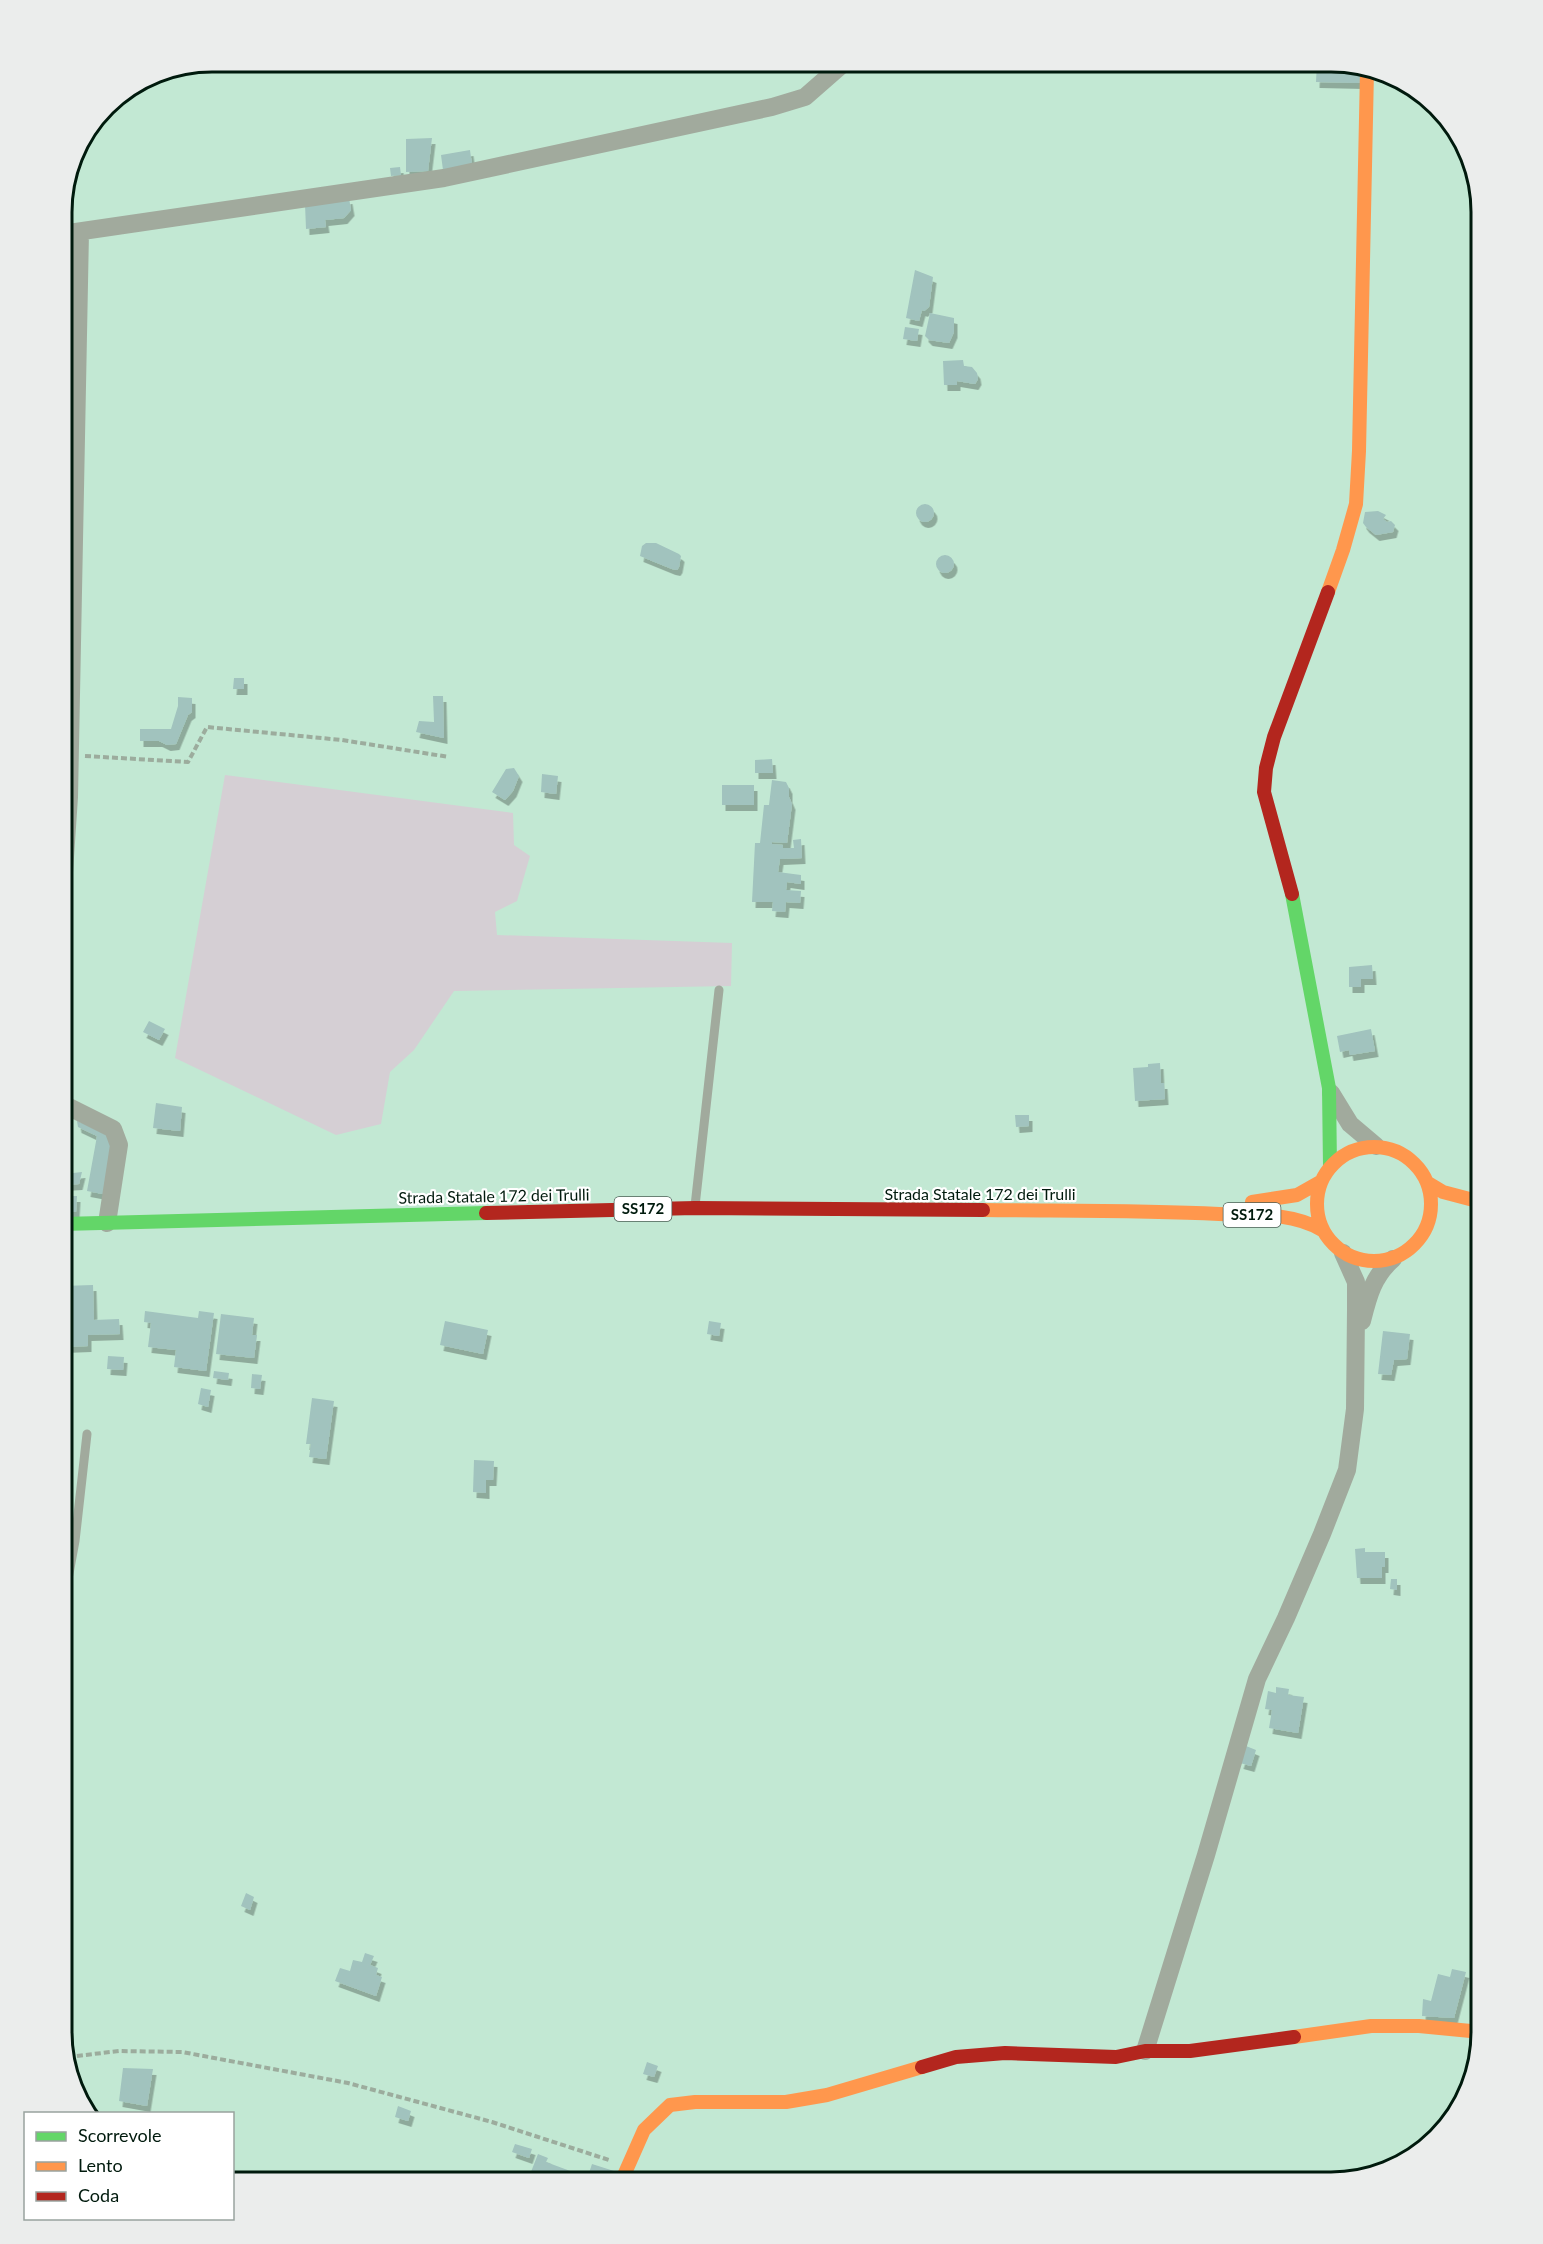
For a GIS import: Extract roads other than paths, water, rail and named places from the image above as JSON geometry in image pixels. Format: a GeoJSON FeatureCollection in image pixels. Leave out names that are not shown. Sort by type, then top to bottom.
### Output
{"type":"FeatureCollection","features":[{"type":"Feature","properties":{"kind":"street"},"geometry":{"type":"LineString","coordinates":[[72,233],[444,178],[772,107],[805,97],[834,72]]}},
{"type":"Feature","properties":{"kind":"street"},"geometry":{"type":"LineString","coordinates":[[1330,1167],[1329,1088],[1295,904],[1264,792],[1266,768],[1274,737],[1343,550],[1356,504],[1366,77]]}},
{"type":"Feature","properties":{"kind":"street"},"geometry":{"type":"LineString","coordinates":[[72,650],[80,232]]}},
{"type":"Feature","properties":{"kind":"street"},"geometry":{"type":"LineString","coordinates":[[1329,1088],[1350,1124],[1376,1146],[1400,1153],[1421,1171],[1428,1184],[1435,1219],[1414,1245],[1382,1269],[1372,1284],[1357,1340]]}},
{"type":"Feature","properties":{"kind":"street"},"geometry":{"type":"LineString","coordinates":[[72,1108],[113,1129],[118,1145],[107,1223]]}},
{"type":"Feature","properties":{"kind":"street"},"geometry":{"type":"LineString","coordinates":[[1322,1230],[1317,1206],[1320,1182],[1330,1167],[1345,1154],[1376,1146]]}},
{"type":"Feature","properties":{"kind":"street","name":"Strada Statale 172 dei Trulli"},"geometry":{"type":"LineString","coordinates":[[1178,1212],[1288,1197],[1320,1182]]}},
{"type":"Feature","properties":{"kind":"street"},"geometry":{"type":"LineString","coordinates":[[1428,1184],[1471,1200]]}},
{"type":"Feature","properties":{"kind":"street"},"geometry":{"type":"LineString","coordinates":[[1459,1210],[1471,1206]]}},
{"type":"Feature","properties":{"kind":"street","name":"Strada Statale 172 dei Trulli"},"geometry":{"type":"LineString","coordinates":[[72,1224],[695,1208],[1178,1212],[1287,1217],[1312,1224],[1322,1230],[1343,1253]]}},
{"type":"Feature","properties":{"kind":"street"},"geometry":{"type":"LineString","coordinates":[[1343,1253],[1360,1260],[1375,1262],[1393,1259]]}},
{"type":"Feature","properties":{"kind":"street"},"geometry":{"type":"LineString","coordinates":[[1145,2052],[1257,1679],[1291,1608],[1347,1470],[1355,1409],[1356,1282],[1343,1253]]}},
{"type":"Feature","properties":{"kind":"street"},"geometry":{"type":"LineString","coordinates":[[625,2172],[644,2130],[670,2105],[695,2102],[786,2102],[827,2095],[956,2057],[1005,2053],[1116,2056],[1145,2052],[1190,2051],[1371,2026],[1419,2026],[1471,2031]]}},
{"type":"Feature","properties":{"kind":"lane"},"geometry":{"type":"LineString","coordinates":[[695,1208],[719,990]]}},
{"type":"Feature","properties":{"kind":"lane"},"geometry":{"type":"LineString","coordinates":[[72,1557],[87,1434]]}}]}
